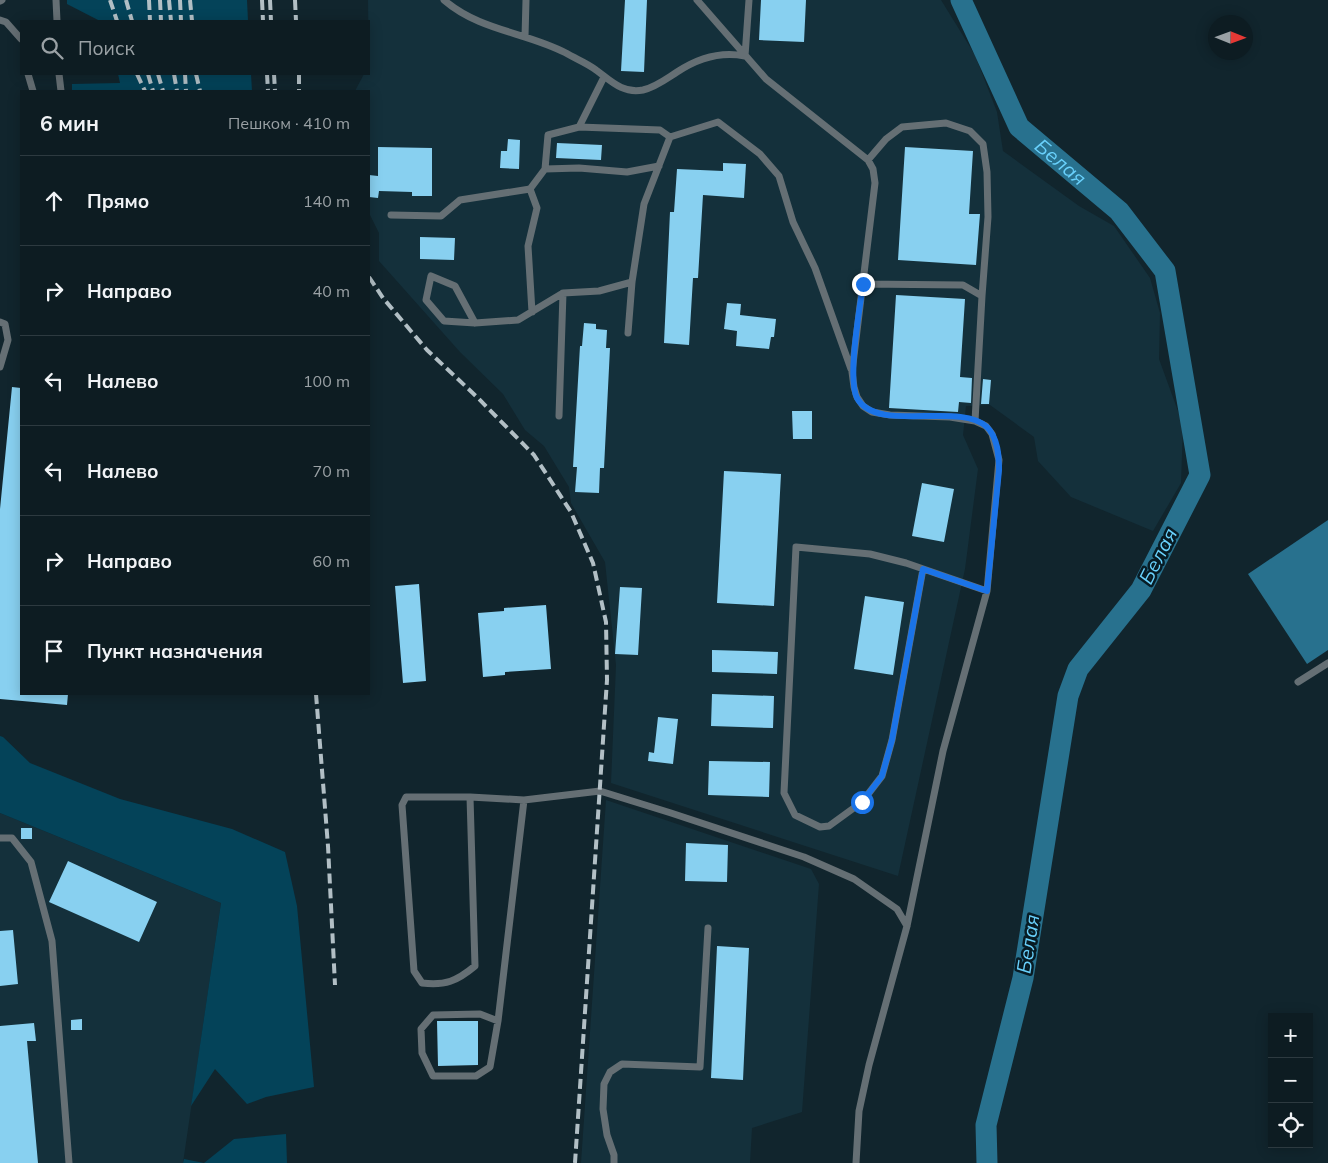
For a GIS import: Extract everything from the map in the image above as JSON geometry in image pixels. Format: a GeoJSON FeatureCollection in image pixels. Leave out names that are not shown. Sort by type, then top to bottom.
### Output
{"type":"FeatureCollection","features":[{"type":"Feature","properties":{"kind":"lane"},"geometry":{"type":"LineString","coordinates":[[56,0],[57,20]]}},
{"type":"Feature","properties":{"kind":"lane"},"geometry":{"type":"LineString","coordinates":[[444,0],[454,9],[473,20],[563,52],[596,70],[622,89],[642,90],[660,84],[688,64],[703,58],[732,53],[746,56]]}},
{"type":"Feature","properties":{"kind":"lane"},"geometry":{"type":"LineString","coordinates":[[525,37],[526,0]]}},
{"type":"Feature","properties":{"kind":"lane"},"geometry":{"type":"LineString","coordinates":[[697,0],[766,78],[868,160],[873,169],[875,183],[852,372]]}},
{"type":"Feature","properties":{"kind":"lane"},"geometry":{"type":"LineString","coordinates":[[746,56],[749,0]]}},
{"type":"Feature","properties":{"kind":"lane"},"geometry":{"type":"LineString","coordinates":[[0,20],[6,22],[20,38]]}},
{"type":"Feature","properties":{"kind":"lane"},"geometry":{"type":"LineString","coordinates":[[28,75],[33,90]]}},
{"type":"Feature","properties":{"kind":"lane"},"geometry":{"type":"LineString","coordinates":[[59,75],[61,90]]}},
{"type":"Feature","properties":{"kind":"lane"},"geometry":{"type":"LineString","coordinates":[[579,127],[604,77]]}},
{"type":"Feature","properties":{"kind":"lane"},"geometry":{"type":"LineString","coordinates":[[670,137],[718,122],[760,154],[779,176],[793,222],[815,268],[852,372],[857,397],[863,406],[872,412],[890,415],[950,417],[975,421],[986,426],[992,434],[999,460],[987,591],[944,751],[907,926],[884,1004],[859,1111],[856,1163]]}},
{"type":"Feature","properties":{"kind":"lane"},"geometry":{"type":"LineString","coordinates":[[868,160],[886,138],[902,127],[946,123],[970,131],[983,144],[987,172],[988,217],[975,421]]}},
{"type":"Feature","properties":{"kind":"lane"},"geometry":{"type":"LineString","coordinates":[[391,215],[441,216],[460,200],[530,189],[544,169],[548,135],[579,127],[660,130],[670,137]]}},
{"type":"Feature","properties":{"kind":"lane"},"geometry":{"type":"LineString","coordinates":[[628,333],[632,282],[644,204],[670,137]]}},
{"type":"Feature","properties":{"kind":"lane"},"geometry":{"type":"LineString","coordinates":[[544,169],[579,168],[628,172],[659,166]]}},
{"type":"Feature","properties":{"kind":"lane"},"geometry":{"type":"LineString","coordinates":[[530,189],[537,208],[528,246],[532,312]]}},
{"type":"Feature","properties":{"kind":"lane"},"geometry":{"type":"LineString","coordinates":[[475,323],[455,286],[430,276],[426,300],[444,321],[475,323],[518,320],[563,293],[599,291],[632,282]]}},
{"type":"Feature","properties":{"kind":"lane"},"geometry":{"type":"LineString","coordinates":[[863,284],[964,285],[982,296]]}},
{"type":"Feature","properties":{"kind":"lane"},"geometry":{"type":"LineString","coordinates":[[559,416],[563,293]]}},
{"type":"Feature","properties":{"kind":"lane"},"geometry":{"type":"LineString","coordinates":[[0,322],[5,324],[8,340],[0,367]]}},
{"type":"Feature","properties":{"kind":"lane"},"geometry":{"type":"LineString","coordinates":[[923,569],[892,740],[882,776],[862,802],[829,826],[820,827],[795,815],[784,793],[796,547],[870,554],[923,569],[987,591]]}},
{"type":"Feature","properties":{"kind":"lane"},"geometry":{"type":"LineString","coordinates":[[1298,682],[1328,662]]}},
{"type":"Feature","properties":{"kind":"lane"},"geometry":{"type":"LineString","coordinates":[[470,797],[475,966],[460,979],[436,985],[422,982],[414,971],[402,805],[406,797],[470,797],[524,800],[600,791],[804,857],[854,879],[896,910],[907,926]]}},
{"type":"Feature","properties":{"kind":"lane"},"geometry":{"type":"LineString","coordinates":[[498,1021],[480,1014],[433,1015],[421,1029],[422,1053],[433,1076],[476,1076],[490,1067],[498,1021],[524,800]]}},
{"type":"Feature","properties":{"kind":"lane"},"geometry":{"type":"LineString","coordinates":[[0,838],[12,838],[31,862],[52,941],[69,1163]]}},
{"type":"Feature","properties":{"kind":"lane"},"geometry":{"type":"LineString","coordinates":[[614,1163],[614,1155],[607,1135],[603,1109],[604,1084],[610,1072],[622,1064],[700,1067],[708,928]]}},
{"type":"Feature","properties":{"kind":"shaded area"},"geometry":{"type":"Polygon","coordinates":[[[67,0],[247,0],[248,20],[98,20],[67,4],[67,0]]]}},
{"type":"Feature","properties":{"kind":"shaded area"},"geometry":{"type":"Polygon","coordinates":[[[368,0],[941,0],[975,55],[997,112],[1003,151],[1079,206],[1114,226],[1150,278],[1160,313],[1159,359],[1183,425],[1181,483],[1153,531],[1071,497],[1038,461],[1034,437],[990,405],[966,406],[963,435],[978,469],[965,569],[898,876],[611,783],[616,665],[605,562],[571,503],[569,487],[544,446],[525,430],[503,394],[460,352],[379,261],[379,233],[370,215],[370,90],[356,90],[363,75],[370,75],[370,20],[368,20],[368,0]]]}},
{"type":"Feature","properties":{"kind":"shaded area"},"geometry":{"type":"Polygon","coordinates":[[[118,75],[251,75],[252,90],[72,90],[72,84],[120,83],[118,75]]]}},
{"type":"Feature","properties":{"kind":"shaded area"},"geometry":{"type":"Polygon","coordinates":[[[1328,520],[1328,650],[1307,664],[1248,574],[1328,520]]]}},
{"type":"Feature","properties":{"kind":"shaded area"},"geometry":{"type":"Polygon","coordinates":[[[0,736],[30,763],[120,799],[232,829],[285,852],[297,906],[314,1087],[266,1097],[247,1104],[215,1069],[191,1106],[221,903],[0,813],[0,736]]]}},
{"type":"Feature","properties":{"kind":"shaded area"},"geometry":{"type":"Polygon","coordinates":[[[606,800],[811,869],[819,884],[802,1112],[752,1128],[750,1163],[581,1163],[606,800]]]}},
{"type":"Feature","properties":{"kind":"shaded area"},"geometry":{"type":"Polygon","coordinates":[[[0,813],[221,903],[183,1163],[0,1163],[0,813]]]}},
{"type":"Feature","properties":{"kind":"shaded area"},"geometry":{"type":"Polygon","coordinates":[[[286,1134],[287,1163],[204,1163],[234,1139],[286,1134]]]}},
{"type":"Feature","properties":{"kind":"shaded area"},"geometry":{"type":"Polygon","coordinates":[[[184,1159],[204,1163],[183,1163],[184,1159]]]}},
{"type":"Feature","properties":{"kind":"building"},"geometry":{"type":"Polygon","coordinates":[[[625,0],[647,0],[644,72],[621,71],[625,0]]]}},
{"type":"Feature","properties":{"kind":"building"},"geometry":{"type":"Polygon","coordinates":[[[761,0],[806,0],[804,42],[759,40],[761,0]]]}},
{"type":"Feature","properties":{"kind":"building"},"geometry":{"type":"Polygon","coordinates":[[[508,139],[520,140],[519,169],[500,168],[501,151],[507,151],[508,139]]]}},
{"type":"Feature","properties":{"kind":"building"},"geometry":{"type":"Polygon","coordinates":[[[557,143],[602,145],[601,160],[556,158],[557,143]]]}},
{"type":"Feature","properties":{"kind":"building"},"geometry":{"type":"Polygon","coordinates":[[[378,147],[432,148],[432,196],[412,196],[412,192],[379,191],[378,198],[370,197],[370,175],[378,176],[378,147]]]}},
{"type":"Feature","properties":{"kind":"building"},"geometry":{"type":"Polygon","coordinates":[[[905,147],[973,151],[969,214],[980,214],[976,265],[898,260],[905,147]]]}},
{"type":"Feature","properties":{"kind":"building"},"geometry":{"type":"Polygon","coordinates":[[[723,163],[746,164],[744,198],[703,195],[698,278],[693,278],[689,345],[664,343],[670,212],[674,212],[677,169],[723,171],[723,163]]]}},
{"type":"Feature","properties":{"kind":"building"},"geometry":{"type":"Polygon","coordinates":[[[420,237],[455,238],[454,260],[420,259],[420,237]]]}},
{"type":"Feature","properties":{"kind":"building"},"geometry":{"type":"Polygon","coordinates":[[[896,295],[965,299],[960,377],[972,378],[971,403],[959,402],[958,412],[889,408],[896,295]]]}},
{"type":"Feature","properties":{"kind":"building"},"geometry":{"type":"Polygon","coordinates":[[[727,303],[741,304],[740,315],[776,319],[774,337],[771,337],[769,349],[736,346],[737,331],[724,329],[727,303]]]}},
{"type":"Feature","properties":{"kind":"building"},"geometry":{"type":"Polygon","coordinates":[[[584,323],[596,324],[596,329],[607,330],[606,348],[610,348],[604,468],[600,468],[599,493],[575,492],[577,467],[573,467],[580,346],[582,346],[584,323]]]}},
{"type":"Feature","properties":{"kind":"building"},"geometry":{"type":"Polygon","coordinates":[[[983,379],[991,380],[989,404],[981,404],[983,379]]]}},
{"type":"Feature","properties":{"kind":"building"},"geometry":{"type":"Polygon","coordinates":[[[12,387],[20,388],[20,695],[68,695],[67,705],[0,699],[0,509],[12,387]]]}},
{"type":"Feature","properties":{"kind":"building"},"geometry":{"type":"Polygon","coordinates":[[[792,411],[812,411],[812,439],[793,439],[792,411]]]}},
{"type":"Feature","properties":{"kind":"building"},"geometry":{"type":"Polygon","coordinates":[[[724,471],[781,474],[774,606],[717,603],[724,471]]]}},
{"type":"Feature","properties":{"kind":"building"},"geometry":{"type":"Polygon","coordinates":[[[922,483],[954,489],[944,542],[912,536],[922,483]]]}},
{"type":"Feature","properties":{"kind":"building"},"geometry":{"type":"Polygon","coordinates":[[[419,584],[426,681],[403,683],[395,586],[419,584]]]}},
{"type":"Feature","properties":{"kind":"building"},"geometry":{"type":"Polygon","coordinates":[[[620,587],[642,588],[638,655],[615,654],[620,587]]]}},
{"type":"Feature","properties":{"kind":"building"},"geometry":{"type":"Polygon","coordinates":[[[865,596],[904,602],[893,675],[854,669],[865,596]]]}},
{"type":"Feature","properties":{"kind":"building"},"geometry":{"type":"Polygon","coordinates":[[[546,605],[551,669],[505,672],[505,675],[483,677],[478,613],[504,611],[504,608],[546,605]]]}},
{"type":"Feature","properties":{"kind":"building"},"geometry":{"type":"Polygon","coordinates":[[[712,650],[778,652],[777,674],[712,672],[712,650]]]}},
{"type":"Feature","properties":{"kind":"building"},"geometry":{"type":"Polygon","coordinates":[[[712,694],[774,696],[773,728],[711,726],[712,694]]]}},
{"type":"Feature","properties":{"kind":"building"},"geometry":{"type":"Polygon","coordinates":[[[658,717],[678,719],[673,764],[648,761],[649,752],[654,753],[658,717]]]}},
{"type":"Feature","properties":{"kind":"building"},"geometry":{"type":"Polygon","coordinates":[[[709,761],[770,762],[769,797],[708,795],[709,761]]]}},
{"type":"Feature","properties":{"kind":"building"},"geometry":{"type":"Polygon","coordinates":[[[21,828],[32,828],[32,839],[21,839],[21,828]]]}},
{"type":"Feature","properties":{"kind":"building"},"geometry":{"type":"Polygon","coordinates":[[[686,843],[728,845],[727,882],[685,881],[686,843]]]}},
{"type":"Feature","properties":{"kind":"building"},"geometry":{"type":"Polygon","coordinates":[[[68,861],[157,902],[139,942],[49,902],[68,861]]]}},
{"type":"Feature","properties":{"kind":"building"},"geometry":{"type":"Polygon","coordinates":[[[13,930],[18,984],[0,986],[0,931],[13,930]]]}},
{"type":"Feature","properties":{"kind":"building"},"geometry":{"type":"Polygon","coordinates":[[[717,946],[749,948],[743,1080],[711,1078],[717,946]]]}},
{"type":"Feature","properties":{"kind":"building"},"geometry":{"type":"Polygon","coordinates":[[[82,1019],[82,1030],[71,1030],[71,1020],[82,1019]]]}},
{"type":"Feature","properties":{"kind":"building"},"geometry":{"type":"Polygon","coordinates":[[[437,1021],[478,1021],[478,1065],[438,1066],[437,1021]]]}},
{"type":"Feature","properties":{"kind":"building"},"geometry":{"type":"Polygon","coordinates":[[[34,1023],[36,1041],[27,1041],[38,1163],[0,1163],[0,1026],[34,1023]]]}},
{"type":"Feature","properties":{"kind":"waterway","name":"Белая"},"geometry":{"type":"LineString","coordinates":[[961,0],[1019,127],[1119,211],[1165,271],[1200,475],[1141,590],[1078,669],[1068,696],[1023,978],[986,1125],[987,1163]]}},
{"type":"Feature","properties":{"kind":"railway"},"geometry":{"type":"LineString","coordinates":[[110,0],[117,20]]}},
{"type":"Feature","properties":{"kind":"railway"},"geometry":{"type":"LineString","coordinates":[[126,0],[132,20]]}},
{"type":"Feature","properties":{"kind":"railway"},"geometry":{"type":"LineString","coordinates":[[149,0],[150,20]]}},
{"type":"Feature","properties":{"kind":"railway"},"geometry":{"type":"LineString","coordinates":[[160,0],[161,20]]}},
{"type":"Feature","properties":{"kind":"railway"},"geometry":{"type":"LineString","coordinates":[[169,0],[171,20]]}},
{"type":"Feature","properties":{"kind":"railway"},"geometry":{"type":"LineString","coordinates":[[180,0],[181,20]]}},
{"type":"Feature","properties":{"kind":"railway"},"geometry":{"type":"LineString","coordinates":[[190,0],[192,20]]}},
{"type":"Feature","properties":{"kind":"railway"},"geometry":{"type":"LineString","coordinates":[[262,0],[263,20]]}},
{"type":"Feature","properties":{"kind":"railway"},"geometry":{"type":"LineString","coordinates":[[270,0],[271,20]]}},
{"type":"Feature","properties":{"kind":"railway"},"geometry":{"type":"LineString","coordinates":[[295,0],[296,20]]}},
{"type":"Feature","properties":{"kind":"railway"},"geometry":{"type":"LineString","coordinates":[[137,75],[145,90]]}},
{"type":"Feature","properties":{"kind":"railway"},"geometry":{"type":"LineString","coordinates":[[148,75],[153,90]]}},
{"type":"Feature","properties":{"kind":"railway"},"geometry":{"type":"LineString","coordinates":[[158,75],[163,90]]}},
{"type":"Feature","properties":{"kind":"railway"},"geometry":{"type":"LineString","coordinates":[[174,75],[177,90]]}},
{"type":"Feature","properties":{"kind":"railway"},"geometry":{"type":"LineString","coordinates":[[185,75],[186,90]]}},
{"type":"Feature","properties":{"kind":"railway"},"geometry":{"type":"LineString","coordinates":[[196,75],[200,90]]}},
{"type":"Feature","properties":{"kind":"railway"},"geometry":{"type":"LineString","coordinates":[[267,75],[268,90]]}},
{"type":"Feature","properties":{"kind":"railway"},"geometry":{"type":"LineString","coordinates":[[274,75],[275,90]]}},
{"type":"Feature","properties":{"kind":"railway"},"geometry":{"type":"LineString","coordinates":[[299,75],[299,90]]}},
{"type":"Feature","properties":{"kind":"railway"},"geometry":{"type":"LineString","coordinates":[[370,278],[383,298],[427,350],[534,455],[571,512],[593,563],[606,622],[607,680],[575,1163]]}},
{"type":"Feature","properties":{"kind":"railway"},"geometry":{"type":"LineString","coordinates":[[316,695],[328,846],[335,985]]}},
{"type":"Feature","properties":{"kind":"route"},"geometry":{"type":"LineString","coordinates":[[862,802],[882,776],[892,740],[923,569],[987,591],[999,470],[996,443],[986,426],[975,421],[950,417],[890,415],[872,412],[863,406],[857,397],[852,372],[863,284]]}}]}
